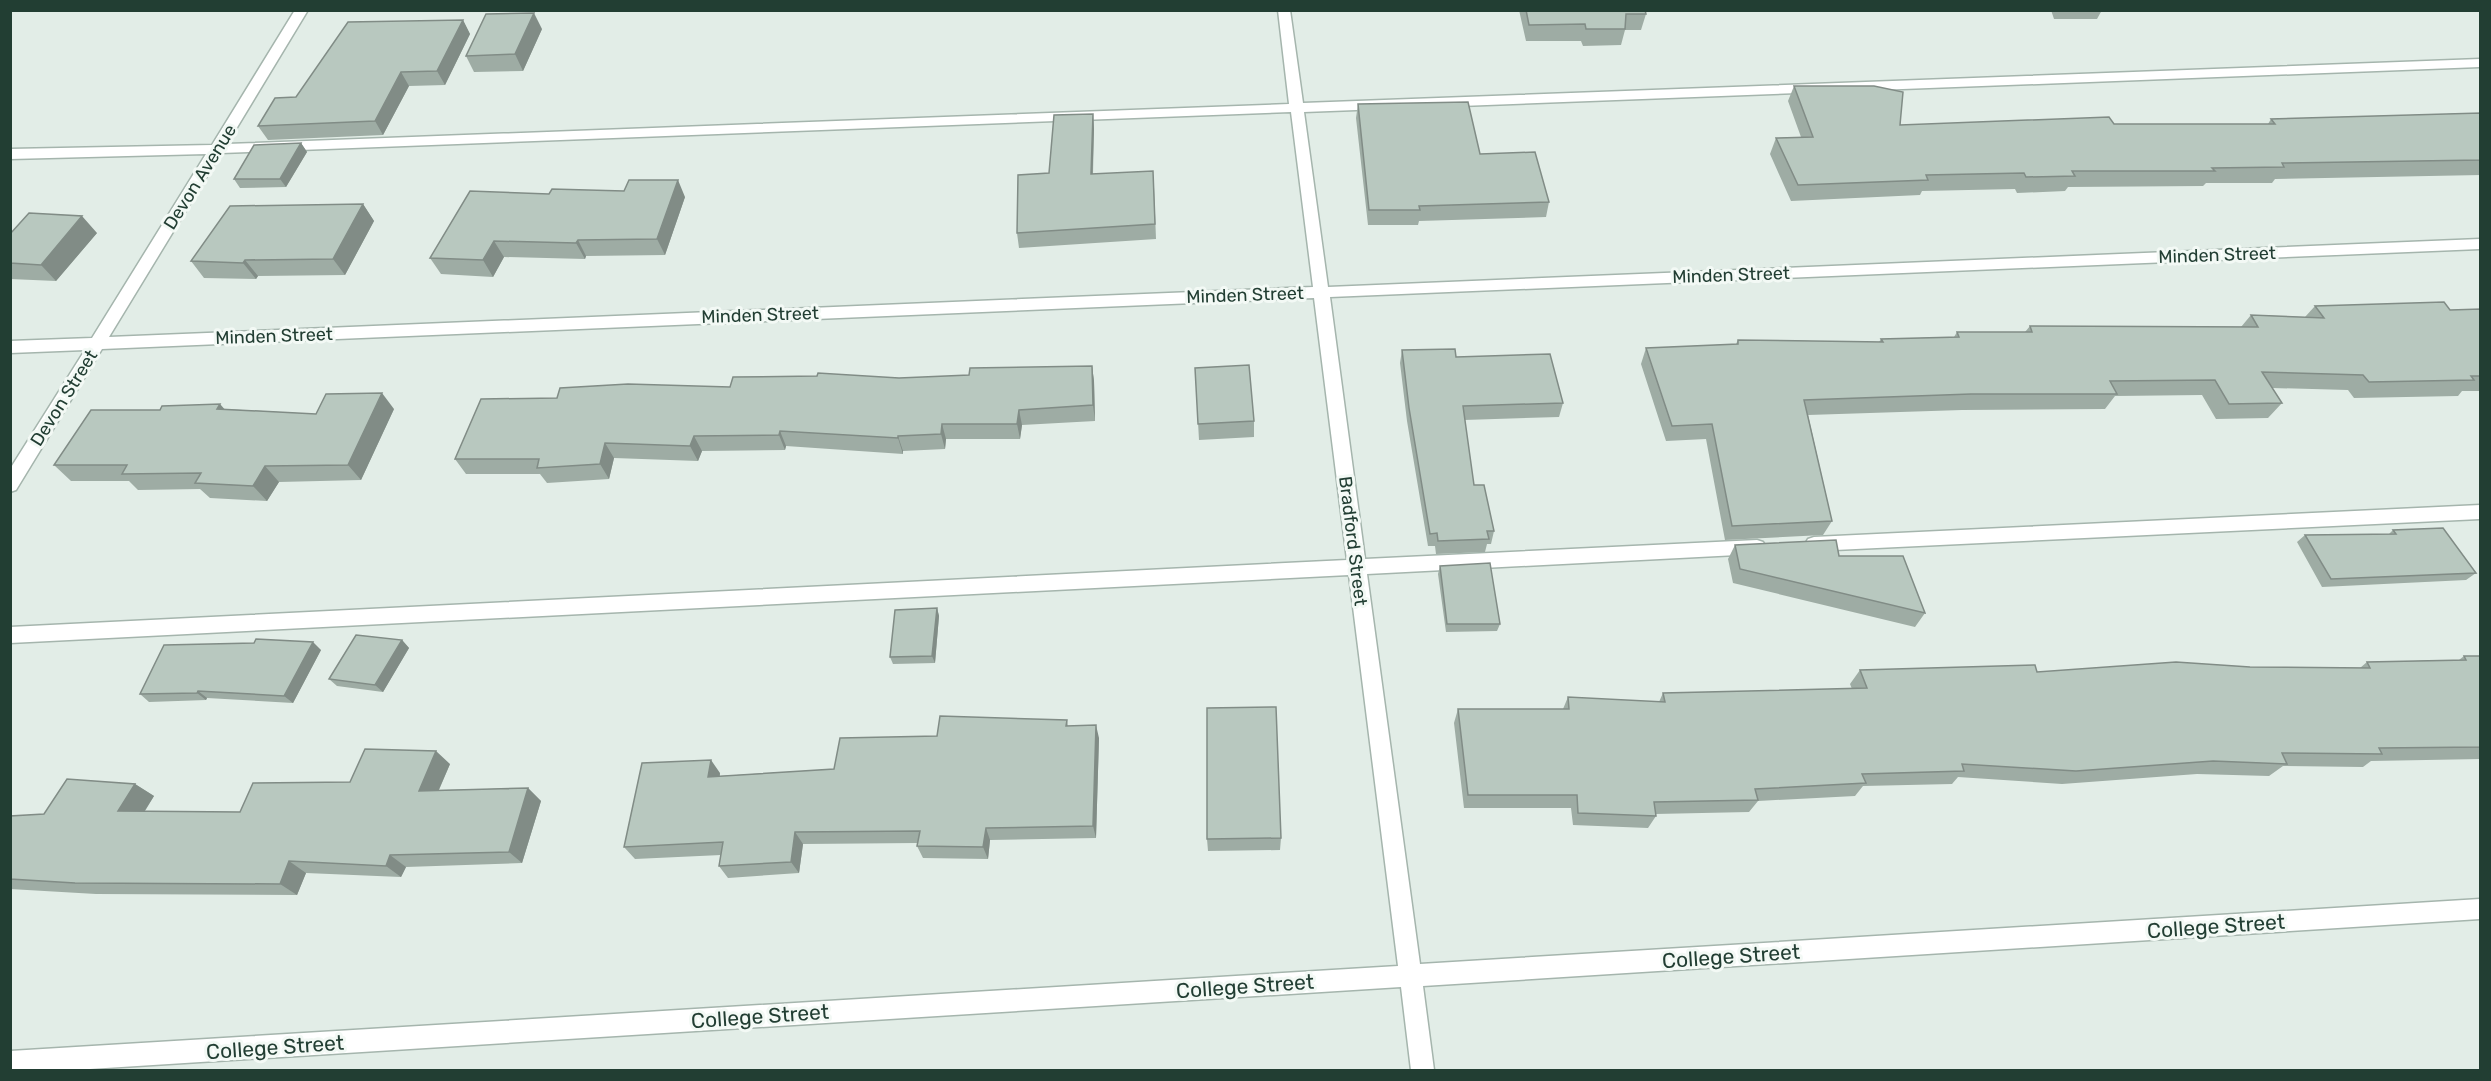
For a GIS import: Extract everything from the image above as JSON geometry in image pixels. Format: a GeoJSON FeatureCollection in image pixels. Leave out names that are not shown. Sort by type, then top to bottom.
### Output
{"type":"FeatureCollection","features":[{"type":"Feature","properties":{"kind":"street","name":"Devon Avenue"},"geometry":{"type":"LineString","coordinates":[[98,343],[302,10]]}},
{"type":"Feature","properties":{"kind":"street","name":"Bradford Street"},"geometry":{"type":"LineString","coordinates":[[1284,10],[1423,1071]]}},
{"type":"Feature","properties":{"kind":"street"},"geometry":{"type":"LineString","coordinates":[[10,154],[218,149],[1296,106],[2481,63]]}},
{"type":"Feature","properties":{"kind":"street","name":"Minden Street"},"geometry":{"type":"LineString","coordinates":[[10,347],[2481,244]]}},
{"type":"Feature","properties":{"kind":"street","name":"Devon Street"},"geometry":{"type":"LineString","coordinates":[[10,485],[98,343]]}},
{"type":"Feature","properties":{"kind":"street"},"geometry":{"type":"LineString","coordinates":[[1799,545],[2481,512]]}},
{"type":"Feature","properties":{"kind":"street"},"geometry":{"type":"LineString","coordinates":[[10,635],[1775,546]]}},
{"type":"Feature","properties":{"kind":"street","name":"College Street"},"geometry":{"type":"LineString","coordinates":[[10,1063],[2481,909]]}},
{"type":"Feature","properties":{"kind":"building"},"geometry":{"type":"Polygon","coordinates":[[[1526,10],[1645,10],[1646,14],[1626,14],[1625,29],[1586,29],[1585,24],[1529,25],[1526,10]]]}},
{"type":"Feature","properties":{"kind":"building"},"geometry":{"type":"Polygon","coordinates":[[[534,13],[515,54],[466,56],[486,14],[534,13]]]}},
{"type":"Feature","properties":{"kind":"building"},"geometry":{"type":"Polygon","coordinates":[[[463,20],[437,71],[401,72],[375,121],[258,126],[275,98],[296,97],[348,22],[463,20]]]}},
{"type":"Feature","properties":{"kind":"building"},"geometry":{"type":"Polygon","coordinates":[[[1794,86],[1874,86],[1903,92],[1900,125],[2109,117],[2114,124],[2275,124],[2271,119],[2481,113],[2481,160],[2282,163],[2284,167],[2212,168],[2215,171],[2072,171],[2075,176],[2026,177],[2024,173],[1926,175],[1928,180],[1798,185],[1776,138],[1813,137],[1794,86]]]}},
{"type":"Feature","properties":{"kind":"building"},"geometry":{"type":"Polygon","coordinates":[[[1468,102],[1480,154],[1535,152],[1549,202],[1419,206],[1420,210],[1369,210],[1358,104],[1468,102]]]}},
{"type":"Feature","properties":{"kind":"building"},"geometry":{"type":"Polygon","coordinates":[[[1093,114],[1091,174],[1153,171],[1155,224],[1017,233],[1018,175],[1049,173],[1054,115],[1093,114]]]}},
{"type":"Feature","properties":{"kind":"building"},"geometry":{"type":"Polygon","coordinates":[[[301,143],[280,179],[234,179],[254,145],[301,143]]]}},
{"type":"Feature","properties":{"kind":"building"},"geometry":{"type":"Polygon","coordinates":[[[629,180],[678,180],[657,239],[578,240],[576,243],[494,241],[483,260],[430,258],[470,191],[549,194],[552,189],[624,191],[629,180]]]}},
{"type":"Feature","properties":{"kind":"building"},"geometry":{"type":"Polygon","coordinates":[[[363,204],[333,259],[245,260],[243,263],[191,261],[230,206],[363,204]]]}},
{"type":"Feature","properties":{"kind":"building"},"geometry":{"type":"Polygon","coordinates":[[[29,213],[82,216],[41,265],[10,263],[10,234],[29,213]]]}},
{"type":"Feature","properties":{"kind":"building"},"geometry":{"type":"Polygon","coordinates":[[[2444,302],[2450,310],[2481,309],[2481,376],[2471,376],[2474,380],[2369,382],[2363,375],[2262,372],[2282,403],[2229,404],[2215,380],[2110,381],[2117,394],[1971,394],[1804,400],[1832,521],[1732,526],[1712,424],[1672,426],[1646,348],[1738,344],[1738,340],[1883,342],[1881,339],[1959,337],[1957,332],[2032,332],[2030,326],[2258,327],[2251,315],[2324,318],[2315,306],[2444,302]]]}},
{"type":"Feature","properties":{"kind":"building"},"geometry":{"type":"Polygon","coordinates":[[[1455,349],[1456,357],[1550,354],[1563,403],[1463,406],[1474,485],[1484,485],[1494,531],[1487,531],[1489,539],[1438,541],[1437,533],[1430,534],[1409,408],[1402,350],[1455,349]]]}},
{"type":"Feature","properties":{"kind":"building"},"geometry":{"type":"Polygon","coordinates":[[[1249,365],[1254,421],[1198,424],[1195,368],[1249,365]]]}},
{"type":"Feature","properties":{"kind":"building"},"geometry":{"type":"Polygon","coordinates":[[[1092,366],[1093,405],[1019,410],[1017,424],[942,424],[941,434],[898,436],[898,438],[780,431],[779,435],[694,436],[690,446],[605,443],[600,464],[537,468],[539,459],[455,459],[481,399],[557,398],[560,388],[628,384],[730,387],[733,377],[817,376],[818,373],[899,378],[969,375],[970,368],[1092,366]]]}},
{"type":"Feature","properties":{"kind":"building"},"geometry":{"type":"Polygon","coordinates":[[[382,393],[348,465],[265,466],[253,486],[195,483],[201,473],[122,474],[127,465],[54,465],[91,410],[160,410],[162,406],[220,404],[217,409],[316,414],[326,394],[382,393]]]}},
{"type":"Feature","properties":{"kind":"building"},"geometry":{"type":"Polygon","coordinates":[[[2443,528],[2476,573],[2331,579],[2305,535],[2396,534],[2393,530],[2443,528]]]}},
{"type":"Feature","properties":{"kind":"building"},"geometry":{"type":"Polygon","coordinates":[[[1836,540],[1839,556],[1903,556],[1925,613],[1740,569],[1735,545],[1836,540]]]}},
{"type":"Feature","properties":{"kind":"building"},"geometry":{"type":"Polygon","coordinates":[[[1490,563],[1500,624],[1447,624],[1440,566],[1490,563]]]}},
{"type":"Feature","properties":{"kind":"building"},"geometry":{"type":"Polygon","coordinates":[[[937,608],[932,656],[890,657],[895,610],[937,608]]]}},
{"type":"Feature","properties":{"kind":"building"},"geometry":{"type":"Polygon","coordinates":[[[356,635],[402,640],[375,685],[329,679],[356,635]]]}},
{"type":"Feature","properties":{"kind":"building"},"geometry":{"type":"Polygon","coordinates":[[[256,639],[313,642],[284,696],[198,691],[197,693],[140,694],[164,645],[254,643],[256,639]]]}},
{"type":"Feature","properties":{"kind":"building"},"geometry":{"type":"Polygon","coordinates":[[[2464,656],[2481,656],[2481,747],[2379,748],[2382,754],[2282,753],[2287,764],[2213,761],[2076,771],[1962,764],[1964,771],[1862,774],[1866,783],[1755,789],[1758,800],[1654,802],[1656,816],[1578,813],[1577,795],[1468,795],[1458,709],[1569,709],[1568,697],[1665,702],[1663,693],[1867,688],[1860,670],[2035,665],[2037,672],[2176,662],[2250,667],[2370,668],[2367,662],[2466,660],[2464,656]]]}},
{"type":"Feature","properties":{"kind":"building"},"geometry":{"type":"Polygon","coordinates":[[[1276,707],[1281,838],[1207,839],[1207,708],[1276,707]]]}},
{"type":"Feature","properties":{"kind":"building"},"geometry":{"type":"Polygon","coordinates":[[[940,716],[1067,720],[1066,726],[1096,725],[1093,826],[986,828],[983,847],[917,846],[920,831],[795,832],[791,862],[719,866],[723,842],[624,847],[642,763],[711,760],[708,777],[834,769],[840,738],[937,736],[940,716]]]}},
{"type":"Feature","properties":{"kind":"building"},"geometry":{"type":"Polygon","coordinates":[[[365,749],[436,751],[419,791],[528,788],[509,852],[390,855],[386,866],[289,861],[280,884],[75,883],[10,879],[10,816],[44,814],[67,779],[135,784],[118,811],[240,812],[253,783],[350,782],[365,749]]]}}]}
